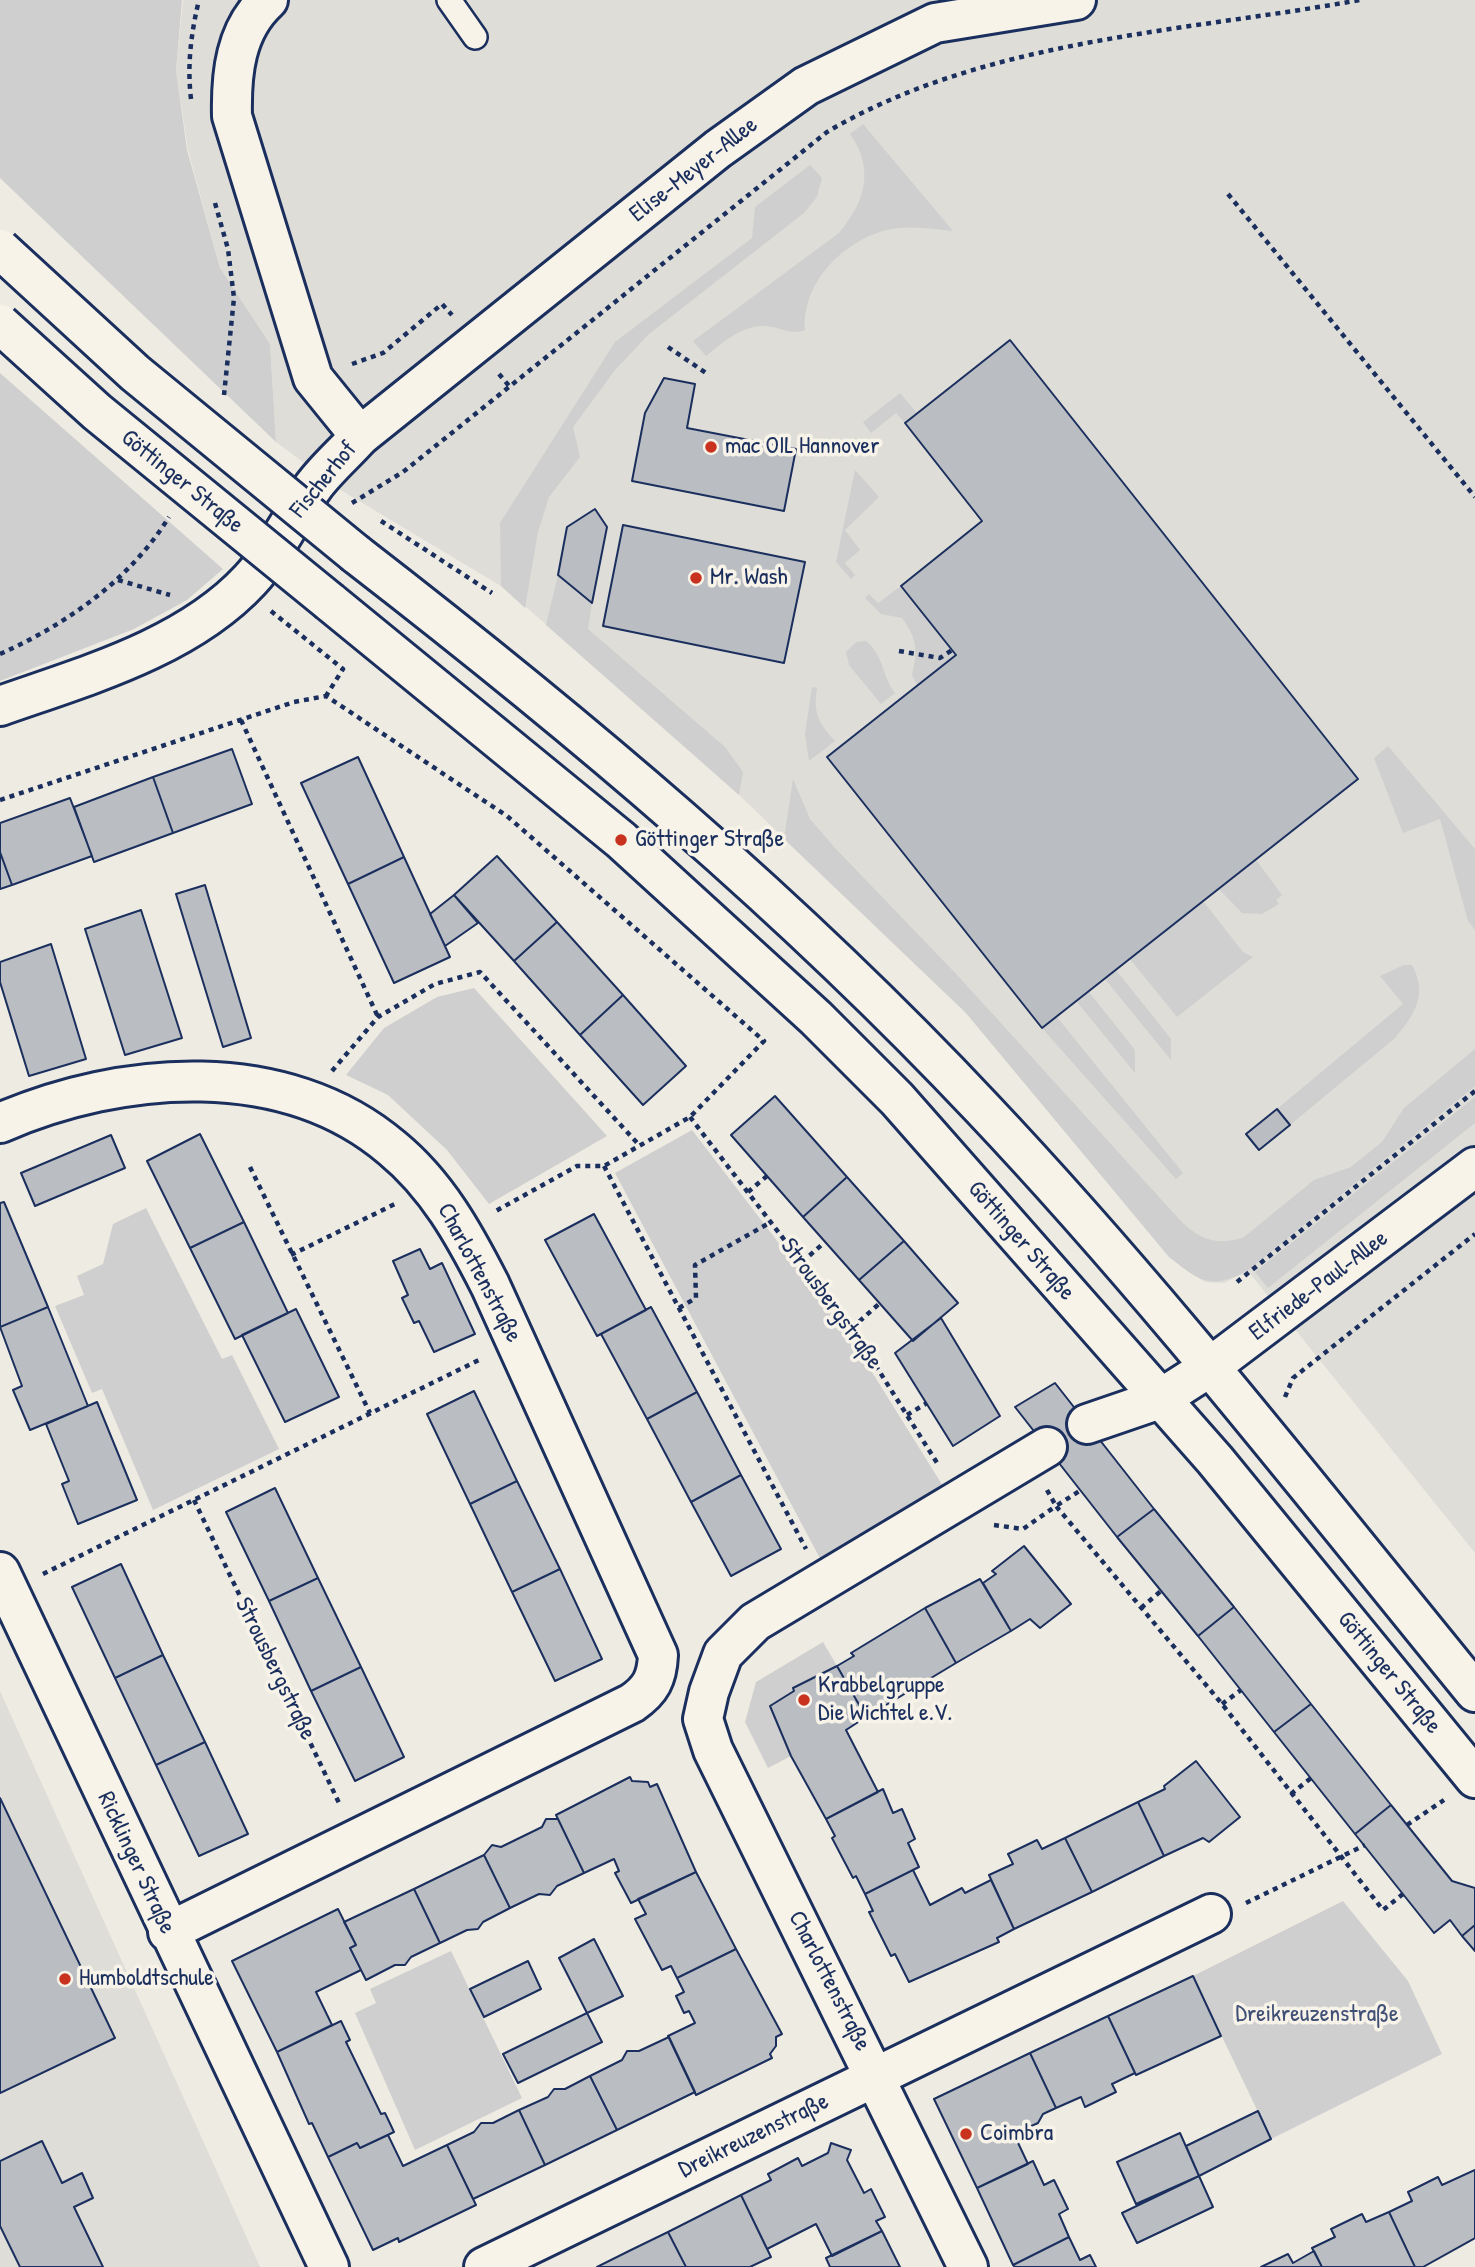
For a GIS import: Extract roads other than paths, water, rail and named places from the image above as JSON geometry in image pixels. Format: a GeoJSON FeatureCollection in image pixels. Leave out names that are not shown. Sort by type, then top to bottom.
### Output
{"type":"FeatureCollection","features":[{"type":"Feature","properties":{"kind":"street","name":"Fischerhof"},"geometry":{"type":"LineString","coordinates":[[0,706],[94,673],[176,635],[211,614],[251,579],[315,484],[360,436],[313,378],[232,116],[231,84],[240,40],[259,8],[268,0]]}},
{"type":"Feature","properties":{"kind":"street","name":"Elise-Meyer-Allee"},"geometry":{"type":"LineString","coordinates":[[360,436],[718,149],[806,86],[935,23],[1076,0]]}},
{"type":"Feature","properties":{"kind":"street"},"geometry":{"type":"LineString","coordinates":[[0,249],[135,373],[356,554],[490,658],[659,799],[839,964],[981,1107],[1210,1367],[1475,1692]]}},
{"type":"Feature","properties":{"kind":"street","name":"Göttinger Straße"},"geometry":{"type":"LineString","coordinates":[[0,324],[97,412],[621,840],[816,1018],[897,1099],[1224,1471],[1475,1778]]}},
{"type":"Feature","properties":{"kind":"street","name":"Charlottenstraße"},"geometry":{"type":"LineString","coordinates":[[0,1123],[112,1088],[198,1080],[273,1087],[320,1106],[392,1147],[431,1186],[462,1230],[517,1342],[658,1655],[657,1674],[648,1692],[632,1703],[168,1932]]}},
{"type":"Feature","properties":{"kind":"street","name":"Elfriede-Paul-Allee"},"geometry":{"type":"LineString","coordinates":[[1160,1399],[1210,1367],[1475,1167]]}},
{"type":"Feature","properties":{"kind":"street"},"geometry":{"type":"LineString","coordinates":[[1087,1424],[1160,1399]]}},
{"type":"Feature","properties":{"kind":"street","name":"Charlottenstraße"},"geometry":{"type":"LineString","coordinates":[[968,2267],[877,2077],[713,1750],[703,1719],[709,1692],[723,1654],[755,1622],[822,1581],[972,1511],[1047,1447]]}},
{"type":"Feature","properties":{"kind":"street","name":"Ricklinger Straße"},"geometry":{"type":"LineString","coordinates":[[4,1581],[329,2267]]}},
{"type":"Feature","properties":{"kind":"street","name":"Dreikreuzenstraße"},"geometry":{"type":"LineString","coordinates":[[484,2267],[1211,1914]]}},
{"type":"Feature","properties":{"kind":"lane"},"geometry":{"type":"LineString","coordinates":[[449,0],[475,37]]}},
{"type":"Feature","properties":{"kind":"place","name":"mac OIL Hannover"},"geometry":{"type":"Point","coordinates":[711,447]}},
{"type":"Feature","properties":{"kind":"place","name":"Mr. Wash"},"geometry":{"type":"Point","coordinates":[696,578]}},
{"type":"Feature","properties":{"kind":"place","name":"Göttinger Straße"},"geometry":{"type":"Point","coordinates":[621,840]}},
{"type":"Feature","properties":{"kind":"place","name":"Krabbelgruppe Die Wichtel e.V."},"geometry":{"type":"Point","coordinates":[804,1700]}},
{"type":"Feature","properties":{"kind":"place","name":"Humboldtschule"},"geometry":{"type":"Point","coordinates":[65,1979]}},
{"type":"Feature","properties":{"kind":"place","name":"Coimbra"},"geometry":{"type":"Point","coordinates":[966,2134]}}]}
